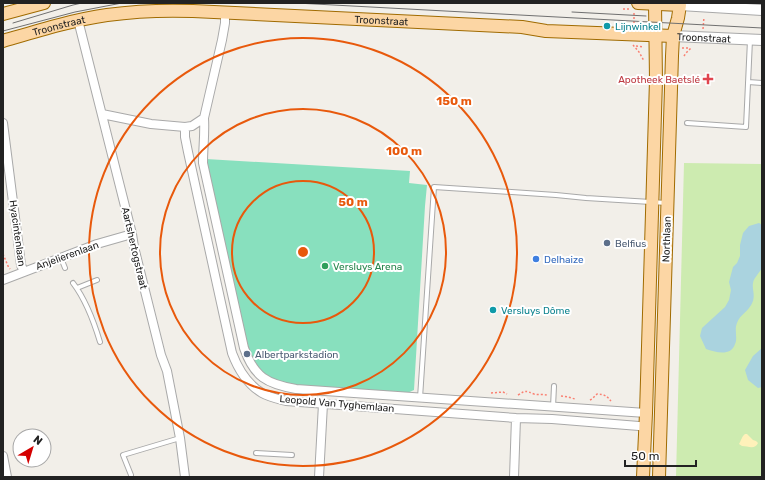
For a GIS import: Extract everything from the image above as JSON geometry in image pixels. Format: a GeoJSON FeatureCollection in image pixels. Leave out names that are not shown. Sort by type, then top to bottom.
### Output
{"type":"FeatureCollection","features":[{"type":"Feature","properties":{"kind":"main road"},"geometry":{"type":"LineString","coordinates":[[3,14],[44,3]]}},
{"type":"Feature","properties":{"kind":"main road","name":"Northlaan"},"geometry":{"type":"LineString","coordinates":[[643,477],[656,80],[655,4]]}},
{"type":"Feature","properties":{"kind":"main road"},"geometry":{"type":"LineString","coordinates":[[634,6],[681,4]]}},
{"type":"Feature","properties":{"kind":"main road","name":"Northlaan"},"geometry":{"type":"LineString","coordinates":[[659,477],[673,36],[681,4]]}},
{"type":"Feature","properties":{"kind":"main road","name":"Troonstraat"},"geometry":{"type":"LineString","coordinates":[[3,41],[78,20],[107,15],[165,10],[193,11],[226,8],[522,27],[546,31],[673,36]]}},
{"type":"Feature","properties":{"kind":"street"},"geometry":{"type":"LineString","coordinates":[[681,4],[704,7],[762,10]]}},
{"type":"Feature","properties":{"kind":"street","name":"Leopold Van Tyghemlaan"},"geometry":{"type":"LineString","coordinates":[[226,8],[222,40],[204,118],[205,128],[203,163],[244,348],[251,365],[256,371],[274,384],[296,389],[646,413]]}},
{"type":"Feature","properties":{"kind":"street","name":"Aartshertogstraat"},"geometry":{"type":"LineString","coordinates":[[78,20],[161,355],[167,371],[180,438],[185,477]]}},
{"type":"Feature","properties":{"kind":"street","name":"Troonstraat"},"geometry":{"type":"LineString","coordinates":[[673,36],[762,40]]}},
{"type":"Feature","properties":{"kind":"street"},"geometry":{"type":"LineString","coordinates":[[102,114],[151,124],[185,127],[192,126],[204,118]]}},
{"type":"Feature","properties":{"kind":"street","name":"Hyacintenlaan"},"geometry":{"type":"LineString","coordinates":[[3,123],[21,265],[24,272]]}},
{"type":"Feature","properties":{"kind":"street","name":"Leopold Van Tyghemlaan"},"geometry":{"type":"LineString","coordinates":[[185,127],[188,152],[232,353],[235,362],[246,380],[262,393],[286,401],[560,420],[639,426],[645,428]]}},
{"type":"Feature","properties":{"kind":"street","name":"Anjelierenlaan"},"geometry":{"type":"LineString","coordinates":[[3,280],[97,244],[132,234]]}},
{"type":"Feature","properties":{"kind":"street"},"geometry":{"type":"LineString","coordinates":[[319,477],[323,404]]}},
{"type":"Feature","properties":{"kind":"street"},"geometry":{"type":"LineString","coordinates":[[514,477],[516,418]]}},
{"type":"Feature","properties":{"kind":"street"},"geometry":{"type":"LineString","coordinates":[[3,456],[7,477]]}},
{"type":"Feature","properties":{"kind":"lane"},"geometry":{"type":"LineString","coordinates":[[687,123],[746,127],[750,39]]}},
{"type":"Feature","properties":{"kind":"lane"},"geometry":{"type":"LineString","coordinates":[[748,82],[762,83]]}},
{"type":"Feature","properties":{"kind":"lane"},"geometry":{"type":"LineString","coordinates":[[420,398],[434,187],[667,203]]}},
{"type":"Feature","properties":{"kind":"lane"},"geometry":{"type":"LineString","coordinates":[[61,257],[65,268]]}},
{"type":"Feature","properties":{"kind":"lane"},"geometry":{"type":"LineString","coordinates":[[77,288],[97,280]]}},
{"type":"Feature","properties":{"kind":"lane"},"geometry":{"type":"LineString","coordinates":[[73,283],[94,321],[100,342]]}},
{"type":"Feature","properties":{"kind":"lane"},"geometry":{"type":"LineString","coordinates":[[553,407],[554,386]]}},
{"type":"Feature","properties":{"kind":"lane"},"geometry":{"type":"LineString","coordinates":[[131,475],[123,455],[180,438]]}},
{"type":"Feature","properties":{"kind":"lane"},"geometry":{"type":"LineString","coordinates":[[256,453],[273,456],[292,455]]}},
{"type":"Feature","properties":{"kind":"path"},"geometry":{"type":"LineString","coordinates":[[623,9],[634,6]]}},
{"type":"Feature","properties":{"kind":"path"},"geometry":{"type":"LineString","coordinates":[[703,37],[704,7]]}},
{"type":"Feature","properties":{"kind":"path"},"geometry":{"type":"LineString","coordinates":[[3,254],[8,266],[15,275]]}},
{"type":"Feature","properties":{"kind":"green space","name":"Versluys Arena"},"geometry":{"type":"Polygon","coordinates":[[[206,159],[410,171],[409,183],[427,185],[414,390],[405,394],[290,386],[264,376],[251,360],[206,159]]]}},
{"type":"Feature","properties":{"kind":"green space"},"geometry":{"type":"Polygon","coordinates":[[[684,163],[762,164],[762,477],[676,477],[684,163]]]}},
{"type":"Feature","properties":{"kind":"sand"},"geometry":{"type":"Polygon","coordinates":[[[745,434],[756,441],[758,443],[757,445],[751,447],[742,446],[739,444],[745,434]]]}},
{"type":"Feature","properties":{"kind":"water"},"geometry":{"type":"Polygon","coordinates":[[[759,223],[762,225],[762,266],[753,283],[753,301],[738,320],[735,344],[730,351],[726,352],[706,349],[700,336],[702,328],[725,307],[729,300],[731,290],[729,282],[733,267],[737,263],[740,256],[740,245],[743,233],[749,226],[759,223]]]}},
{"type":"Feature","properties":{"kind":"water"},"geometry":{"type":"Polygon","coordinates":[[[762,348],[762,387],[758,388],[748,380],[745,370],[753,356],[762,348]]]}},
{"type":"Feature","properties":{"kind":"tram line"},"geometry":{"type":"LineString","coordinates":[[13,23],[82,3]]}},
{"type":"Feature","properties":{"kind":"tram line"},"geometry":{"type":"LineString","coordinates":[[3,31],[75,12],[122,3]]}},
{"type":"Feature","properties":{"kind":"tram line"},"geometry":{"type":"LineString","coordinates":[[296,3],[762,28]]}},
{"type":"Feature","properties":{"kind":"tram line"},"geometry":{"type":"LineString","coordinates":[[572,12],[646,16]]}},
{"type":"Feature","properties":{"kind":"place","name":"Lijnwinkel"},"geometry":{"type":"Point","coordinates":[607,26]}},
{"type":"Feature","properties":{"kind":"place","name":"Apotheek Baetslé"},"geometry":{"type":"Point","coordinates":[708,79]}},
{"type":"Feature","properties":{"kind":"place","name":"Belfius"},"geometry":{"type":"Point","coordinates":[607,243]}},
{"type":"Feature","properties":{"kind":"place","name":"Delhaize"},"geometry":{"type":"Point","coordinates":[536,259]}},
{"type":"Feature","properties":{"kind":"place","name":"Versluys Arena"},"geometry":{"type":"Point","coordinates":[325,266]}},
{"type":"Feature","properties":{"kind":"place","name":"Versluys Dôme"},"geometry":{"type":"Point","coordinates":[493,310]}},
{"type":"Feature","properties":{"kind":"place","name":"Albertparkstadion"},"geometry":{"type":"Point","coordinates":[247,354]}}]}
